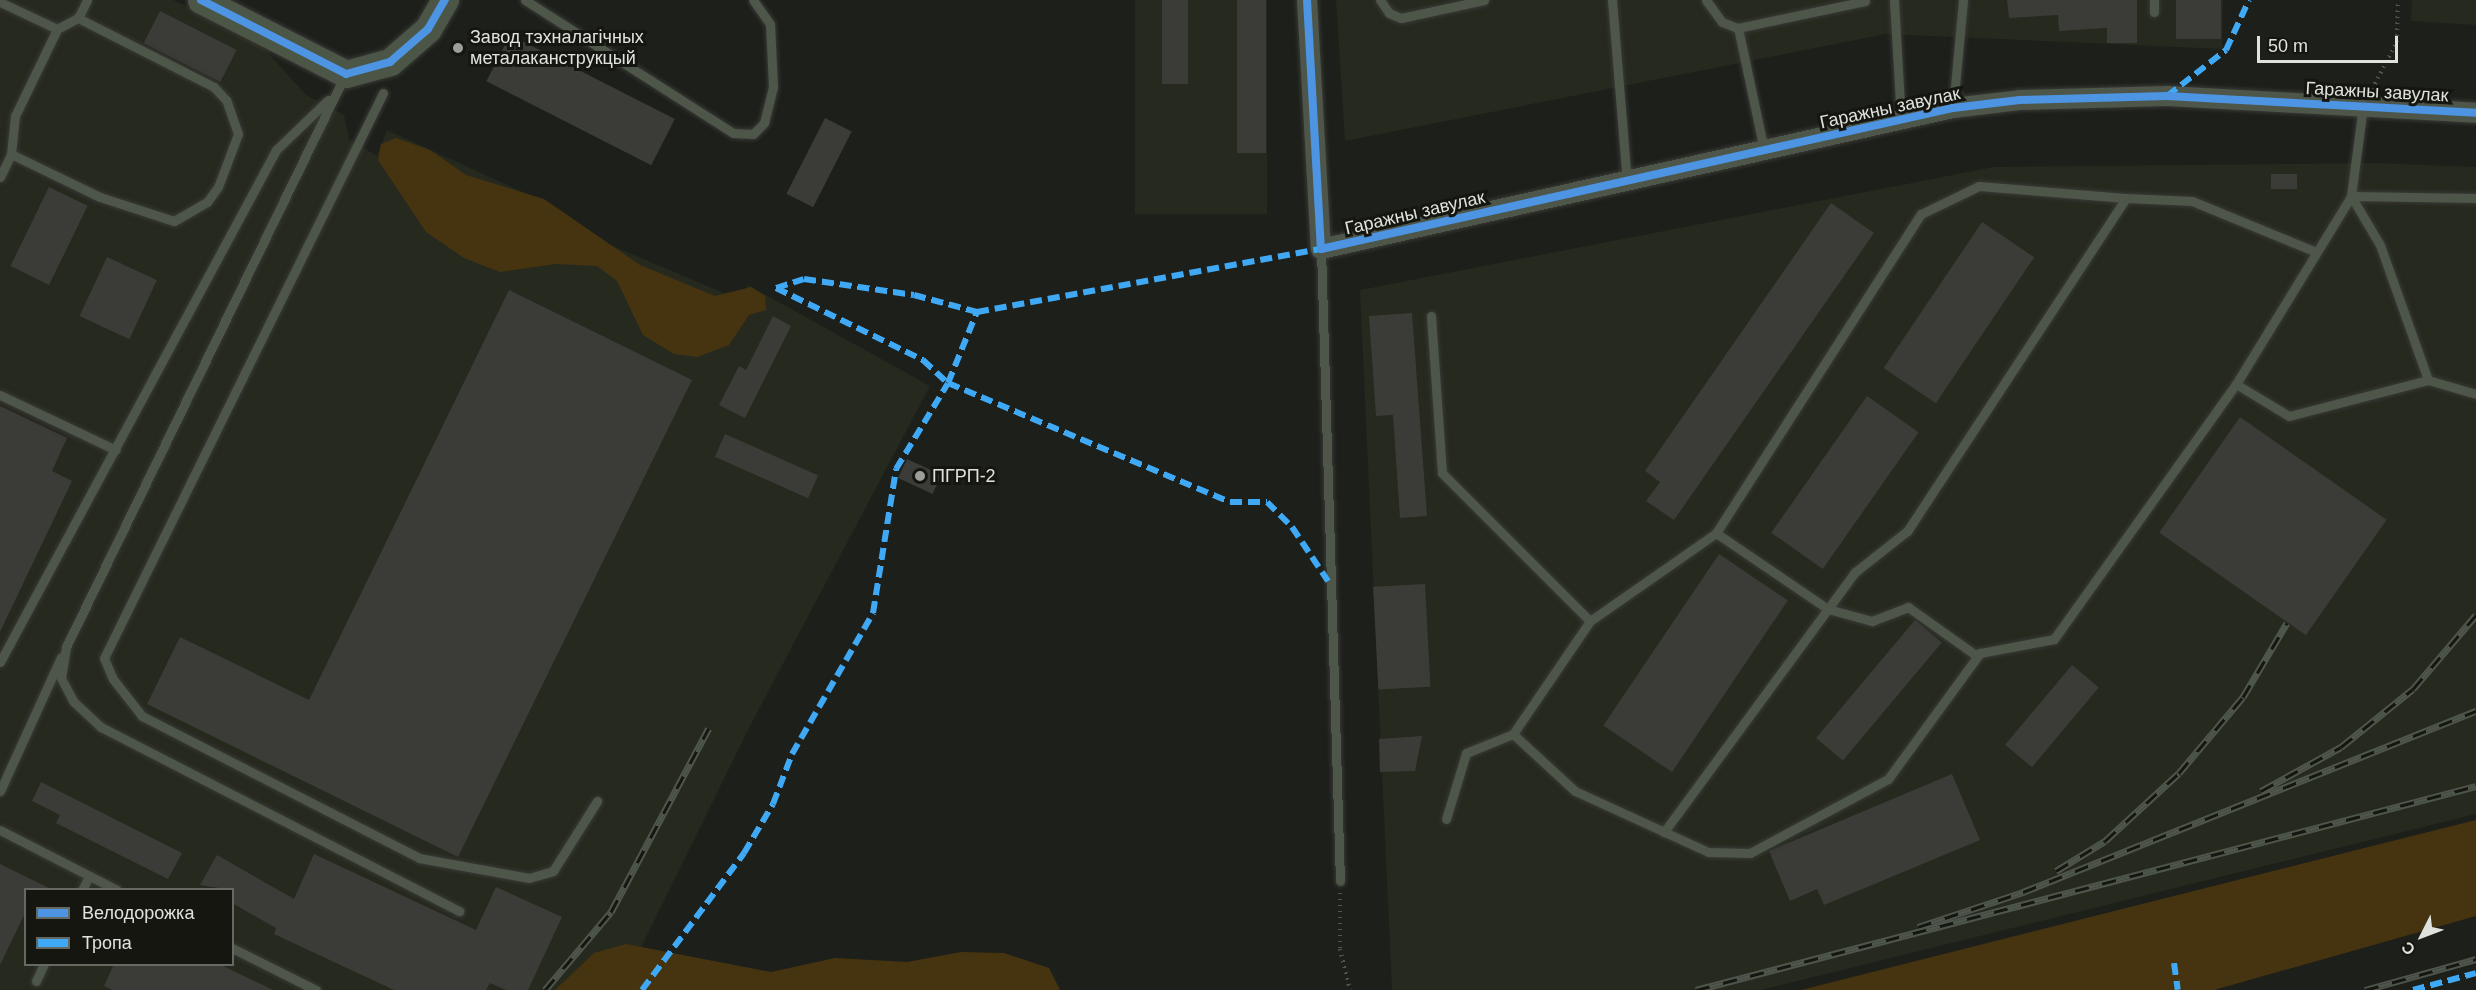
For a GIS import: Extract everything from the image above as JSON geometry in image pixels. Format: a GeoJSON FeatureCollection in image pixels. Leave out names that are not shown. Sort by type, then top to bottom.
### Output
{"type":"FeatureCollection","features":[{"type":"Feature","properties":{"kind":"street"},"geometry":{"type":"LineString","coordinates":[[207,1],[346,74],[390,62],[428,29],[445,0]]}},
{"type":"Feature","properties":{"kind":"street"},"geometry":{"type":"LineString","coordinates":[[1307,0],[1321,249]]}},
{"type":"Feature","properties":{"kind":"street","name":"Гаражны завулак"},"geometry":{"type":"LineString","coordinates":[[1321,249],[1953,108],[2020,100],[2167,96],[2476,113]]}},
{"type":"Feature","properties":{"kind":"lane"},"geometry":{"type":"LineString","coordinates":[[0,177],[11,154],[15,116],[57,29],[78,18],[87,0]]}},
{"type":"Feature","properties":{"kind":"lane"},"geometry":{"type":"LineString","coordinates":[[525,0],[536,3],[733,133],[753,134],[764,123],[773,87],[770,24],[753,0]]}},
{"type":"Feature","properties":{"kind":"lane"},"geometry":{"type":"LineString","coordinates":[[1380,0],[1389,13],[1401,18],[1484,0]]}},
{"type":"Feature","properties":{"kind":"lane"},"geometry":{"type":"LineString","coordinates":[[1612,0],[1627,181]]}},
{"type":"Feature","properties":{"kind":"lane"},"geometry":{"type":"LineString","coordinates":[[1706,0],[1722,22],[1738,28],[1865,1]]}},
{"type":"Feature","properties":{"kind":"lane"},"geometry":{"type":"LineString","coordinates":[[1894,0],[1901,120]]}},
{"type":"Feature","properties":{"kind":"lane"},"geometry":{"type":"LineString","coordinates":[[1953,108],[1963,0]]}},
{"type":"Feature","properties":{"kind":"lane"},"geometry":{"type":"LineString","coordinates":[[2154,0],[2154,12]]}},
{"type":"Feature","properties":{"kind":"lane"},"geometry":{"type":"LineString","coordinates":[[0,2],[57,29]]}},
{"type":"Feature","properties":{"kind":"lane"},"geometry":{"type":"LineString","coordinates":[[11,154],[153,219],[189,216],[218,187],[238,134],[226,100],[213,87],[78,18]]}},
{"type":"Feature","properties":{"kind":"lane"},"geometry":{"type":"LineString","coordinates":[[1738,28],[1764,150]]}},
{"type":"Feature","properties":{"kind":"lane"},"geometry":{"type":"LineString","coordinates":[[0,791],[66,647],[330,98],[346,74]]}},
{"type":"Feature","properties":{"kind":"lane"},"geometry":{"type":"LineString","coordinates":[[383,93],[104,658],[113,679],[142,716],[419,858],[529,878],[553,871],[597,801]]}},
{"type":"Feature","properties":{"kind":"lane"},"geometry":{"type":"LineString","coordinates":[[0,662],[117,450],[276,150],[330,98]]}},
{"type":"Feature","properties":{"kind":"lane"},"geometry":{"type":"LineString","coordinates":[[1513,734],[1575,791],[1708,852],[1750,853],[1888,779],[1977,656],[2054,639],[2236,384],[2314,251],[2351,196],[2363,105]]}},
{"type":"Feature","properties":{"kind":"lane"},"geometry":{"type":"LineString","coordinates":[[1446,819],[1466,753],[1513,734],[1590,621],[1716,533],[1921,214],[1979,186],[2192,201],[2314,251]]}},
{"type":"Feature","properties":{"kind":"lane"},"geometry":{"type":"LineString","coordinates":[[2351,196],[2476,198]]}},
{"type":"Feature","properties":{"kind":"lane"},"geometry":{"type":"LineString","coordinates":[[2351,196],[2380,245],[2428,380]]}},
{"type":"Feature","properties":{"kind":"lane"},"geometry":{"type":"LineString","coordinates":[[1664,832],[1855,572],[1907,531],[2126,198]]}},
{"type":"Feature","properties":{"kind":"lane"},"geometry":{"type":"LineString","coordinates":[[1321,249],[1340,880]]}},
{"type":"Feature","properties":{"kind":"lane"},"geometry":{"type":"LineString","coordinates":[[1431,316],[1442,473],[1590,621]]}},
{"type":"Feature","properties":{"kind":"lane"},"geometry":{"type":"LineString","coordinates":[[2236,384],[2289,416],[2428,380],[2476,394]]}},
{"type":"Feature","properties":{"kind":"lane"},"geometry":{"type":"LineString","coordinates":[[0,395],[117,450]]}},
{"type":"Feature","properties":{"kind":"lane"},"geometry":{"type":"LineString","coordinates":[[1716,533],[1828,609],[1872,621],[1908,607],[1977,656]]}},
{"type":"Feature","properties":{"kind":"lane"},"geometry":{"type":"LineString","coordinates":[[66,647],[61,678],[74,702],[101,727],[459,911]]}},
{"type":"Feature","properties":{"kind":"lane"},"geometry":{"type":"LineString","coordinates":[[0,830],[113,888]]}},
{"type":"Feature","properties":{"kind":"lane"},"geometry":{"type":"LineString","coordinates":[[83,888],[89,876]]}},
{"type":"Feature","properties":{"kind":"lane"},"geometry":{"type":"LineString","coordinates":[[234,949],[316,990]]}},
{"type":"Feature","properties":{"kind":"lane"},"geometry":{"type":"LineString","coordinates":[[36,981],[43,966]]}},
{"type":"Feature","properties":{"kind":"path"},"geometry":{"type":"LineString","coordinates":[[2363,105],[2397,42],[2398,0]]}},
{"type":"Feature","properties":{"kind":"path"},"geometry":{"type":"LineString","coordinates":[[1340,880],[1340,950],[1350,990]]}},
{"type":"Feature","properties":{"kind":"shaded area"},"geometry":{"type":"Polygon","coordinates":[[[0,0],[173,0],[254,37],[306,95],[344,115],[349,139],[377,156],[387,130],[551,205],[547,218],[740,300],[748,285],[930,386],[750,726],[620,990],[0,990],[0,0]]]}},
{"type":"Feature","properties":{"kind":"shaded area"},"geometry":{"type":"Polygon","coordinates":[[[1135,0],[1267,0],[1267,214],[1135,214],[1135,0]]]}},
{"type":"Feature","properties":{"kind":"shaded area"},"geometry":{"type":"Polygon","coordinates":[[[1336,0],[2223,0],[2222,49],[1886,34],[1345,141],[1336,0]]]}},
{"type":"Feature","properties":{"kind":"shaded area"},"geometry":{"type":"Polygon","coordinates":[[[2412,0],[2476,0],[2476,25],[2411,21],[2412,0]]]}},
{"type":"Feature","properties":{"kind":"shaded area"},"geometry":{"type":"Polygon","coordinates":[[[396,138],[430,150],[466,175],[544,199],[640,265],[715,296],[751,287],[765,296],[766,310],[749,315],[729,345],[697,357],[674,354],[643,335],[617,281],[597,266],[556,264],[500,272],[464,258],[426,232],[378,160],[381,144],[396,138]]]}},
{"type":"Feature","properties":{"kind":"shaded area"},"geometry":{"type":"Polygon","coordinates":[[[2377,163],[2476,167],[2476,814],[1761,990],[1392,990],[1360,290],[1994,167],[2377,163]]]}},
{"type":"Feature","properties":{"kind":"shaded area"},"geometry":{"type":"Polygon","coordinates":[[[2476,820],[2476,916],[2214,990],[1801,990],[2476,820]]]}},
{"type":"Feature","properties":{"kind":"shaded area"},"geometry":{"type":"Polygon","coordinates":[[[626,944],[771,972],[835,958],[907,962],[961,952],[1004,953],[1049,968],[1060,990],[555,990],[594,953],[626,944]]]}},
{"type":"Feature","properties":{"kind":"building"},"geometry":{"type":"Polygon","coordinates":[[[1162,0],[1188,0],[1188,84],[1162,84],[1162,0]]]}},
{"type":"Feature","properties":{"kind":"building"},"geometry":{"type":"Polygon","coordinates":[[[1237,0],[1266,0],[1266,153],[1237,153],[1237,0]]]}},
{"type":"Feature","properties":{"kind":"building"},"geometry":{"type":"Polygon","coordinates":[[[2007,0],[2137,0],[2137,43],[2107,43],[2107,28],[2059,31],[2058,15],[2009,18],[2007,0]]]}},
{"type":"Feature","properties":{"kind":"building"},"geometry":{"type":"Polygon","coordinates":[[[2176,0],[2221,0],[2221,39],[2176,39],[2176,0]]]}},
{"type":"Feature","properties":{"kind":"building"},"geometry":{"type":"Polygon","coordinates":[[[160,11],[237,50],[220,82],[144,43],[160,11]]]}},
{"type":"Feature","properties":{"kind":"building"},"geometry":{"type":"Polygon","coordinates":[[[510,35],[675,119],[651,165],[486,81],[510,35]]]}},
{"type":"Feature","properties":{"kind":"building"},"geometry":{"type":"Polygon","coordinates":[[[825,118],[852,132],[813,207],[786,194],[825,118]]]}},
{"type":"Feature","properties":{"kind":"building"},"geometry":{"type":"Polygon","coordinates":[[[2271,174],[2297,174],[2297,189],[2271,189],[2271,174]]]}},
{"type":"Feature","properties":{"kind":"building"},"geometry":{"type":"Polygon","coordinates":[[[49,187],[88,206],[49,285],[10,266],[49,187]]]}},
{"type":"Feature","properties":{"kind":"building"},"geometry":{"type":"Polygon","coordinates":[[[1831,203],[1874,233],[1674,520],[1646,501],[1660,482],[1645,471],[1831,203]]]}},
{"type":"Feature","properties":{"kind":"building"},"geometry":{"type":"Polygon","coordinates":[[[1982,222],[2034,257],[1936,403],[1884,368],[1982,222]]]}},
{"type":"Feature","properties":{"kind":"building"},"geometry":{"type":"Polygon","coordinates":[[[107,257],[157,280],[129,339],[80,316],[107,257]]]}},
{"type":"Feature","properties":{"kind":"building"},"geometry":{"type":"Polygon","coordinates":[[[509,290],[692,380],[458,857],[147,704],[180,637],[309,700],[509,290]]]}},
{"type":"Feature","properties":{"kind":"building"},"geometry":{"type":"Polygon","coordinates":[[[1412,313],[1427,516],[1400,518],[1393,415],[1376,416],[1369,316],[1412,313]]]}},
{"type":"Feature","properties":{"kind":"building"},"geometry":{"type":"Polygon","coordinates":[[[773,316],[791,326],[745,418],[719,405],[739,366],[746,370],[773,316]]]}},
{"type":"Feature","properties":{"kind":"building"},"geometry":{"type":"Polygon","coordinates":[[[1867,396],[1919,432],[1823,569],[1771,533],[1867,396]]]}},
{"type":"Feature","properties":{"kind":"building"},"geometry":{"type":"Polygon","coordinates":[[[0,406],[67,438],[52,471],[72,481],[0,632],[0,406]]]}},
{"type":"Feature","properties":{"kind":"building"},"geometry":{"type":"Polygon","coordinates":[[[2240,417],[2387,520],[2306,635],[2159,533],[2240,417]]]}},
{"type":"Feature","properties":{"kind":"building"},"geometry":{"type":"Polygon","coordinates":[[[725,434],[818,475],[808,498],[715,457],[725,434]]]}},
{"type":"Feature","properties":{"kind":"building","name":"ПГРП-2"},"geometry":{"type":"Polygon","coordinates":[[[907,459],[941,475],[933,494],[898,478],[907,459]]]}},
{"type":"Feature","properties":{"kind":"building"},"geometry":{"type":"Polygon","coordinates":[[[1719,554],[1788,600],[1672,772],[1603,726],[1719,554]]]}},
{"type":"Feature","properties":{"kind":"building"},"geometry":{"type":"Polygon","coordinates":[[[1425,584],[1430,687],[1378,690],[1373,587],[1425,584]]]}},
{"type":"Feature","properties":{"kind":"building"},"geometry":{"type":"Polygon","coordinates":[[[1915,620],[1942,642],[1843,760],[1816,738],[1915,620]]]}},
{"type":"Feature","properties":{"kind":"building"},"geometry":{"type":"Polygon","coordinates":[[[2072,665],[2099,687],[2032,767],[2005,745],[2072,665]]]}},
{"type":"Feature","properties":{"kind":"building"},"geometry":{"type":"Polygon","coordinates":[[[1422,736],[1415,771],[1380,772],[1379,739],[1422,736]]]}},
{"type":"Feature","properties":{"kind":"building"},"geometry":{"type":"Polygon","coordinates":[[[1952,774],[1980,840],[1824,905],[1817,889],[1790,901],[1769,851],[1952,774]]]}},
{"type":"Feature","properties":{"kind":"building"},"geometry":{"type":"Polygon","coordinates":[[[41,782],[182,853],[168,879],[56,823],[60,815],[32,801],[41,782]]]}},
{"type":"Feature","properties":{"kind":"building"},"geometry":{"type":"Polygon","coordinates":[[[314,854],[476,930],[496,887],[562,917],[528,990],[506,990],[490,983],[486,990],[394,990],[274,934],[276,928],[234,904],[234,888],[200,885],[217,855],[294,899],[314,854]]]}},
{"type":"Feature","properties":{"kind":"building"},"geometry":{"type":"Polygon","coordinates":[[[0,864],[49,888],[24,888],[24,915],[0,965],[0,864]]]}},
{"type":"Feature","properties":{"kind":"building"},"geometry":{"type":"Polygon","coordinates":[[[113,966],[223,966],[273,990],[113,990],[104,986],[113,966]]]}},
{"type":"Feature","properties":{"kind":"railway"},"geometry":{"type":"LineString","coordinates":[[2261,791],[2341,747],[2413,689],[2476,615]]}},
{"type":"Feature","properties":{"kind":"railway"},"geometry":{"type":"LineString","coordinates":[[2056,871],[2105,841],[2179,773],[2243,697],[2287,623]]}},
{"type":"Feature","properties":{"kind":"railway"},"geometry":{"type":"LineString","coordinates":[[1918,927],[2023,892],[2476,711]]}},
{"type":"Feature","properties":{"kind":"railway"},"geometry":{"type":"LineString","coordinates":[[545,990],[611,912],[709,728]]}},
{"type":"Feature","properties":{"kind":"railway"},"geometry":{"type":"LineString","coordinates":[[1696,990],[2476,786]]}},
{"type":"Feature","properties":{"kind":"railway"},"geometry":{"type":"LineString","coordinates":[[2365,990],[2476,959]]}},
{"type":"Feature","properties":{"kind":"marked path"},"geometry":{"type":"LineString","coordinates":[[2167,96],[2226,50],[2249,0]]}},
{"type":"Feature","properties":{"kind":"marked path"},"geometry":{"type":"LineString","coordinates":[[776,288],[804,279],[914,295],[977,312],[1321,249]]}},
{"type":"Feature","properties":{"kind":"marked path"},"geometry":{"type":"LineString","coordinates":[[776,288],[923,360],[948,383],[1230,502],[1267,502],[1292,527],[1328,581]]}},
{"type":"Feature","properties":{"kind":"marked path"},"geometry":{"type":"LineString","coordinates":[[642,990],[744,853],[773,804],[792,754],[873,613],[896,469],[948,383],[977,312]]}},
{"type":"Feature","properties":{"kind":"marked path"},"geometry":{"type":"LineString","coordinates":[[2174,963],[2178,990]]}},
{"type":"Feature","properties":{"kind":"marked path"},"geometry":{"type":"LineString","coordinates":[[2413,990],[2476,973]]}},
{"type":"Feature","properties":{"kind":"cycle path"},"geometry":{"type":"LineString","coordinates":[[201,0],[346,74],[390,62],[428,29],[445,0]]}},
{"type":"Feature","properties":{"kind":"cycle path"},"geometry":{"type":"LineString","coordinates":[[1307,0],[1321,249],[1953,108],[2020,100],[2167,96],[2476,113]]}},
{"type":"Feature","properties":{"kind":"place","name":"Завод тэхналагічных металаканструкцый"},"geometry":{"type":"Point","coordinates":[458,48]}},
{"type":"Feature","properties":{"kind":"place","name":"ПГРП-2"},"geometry":{"type":"Point","coordinates":[920,476]}}]}
